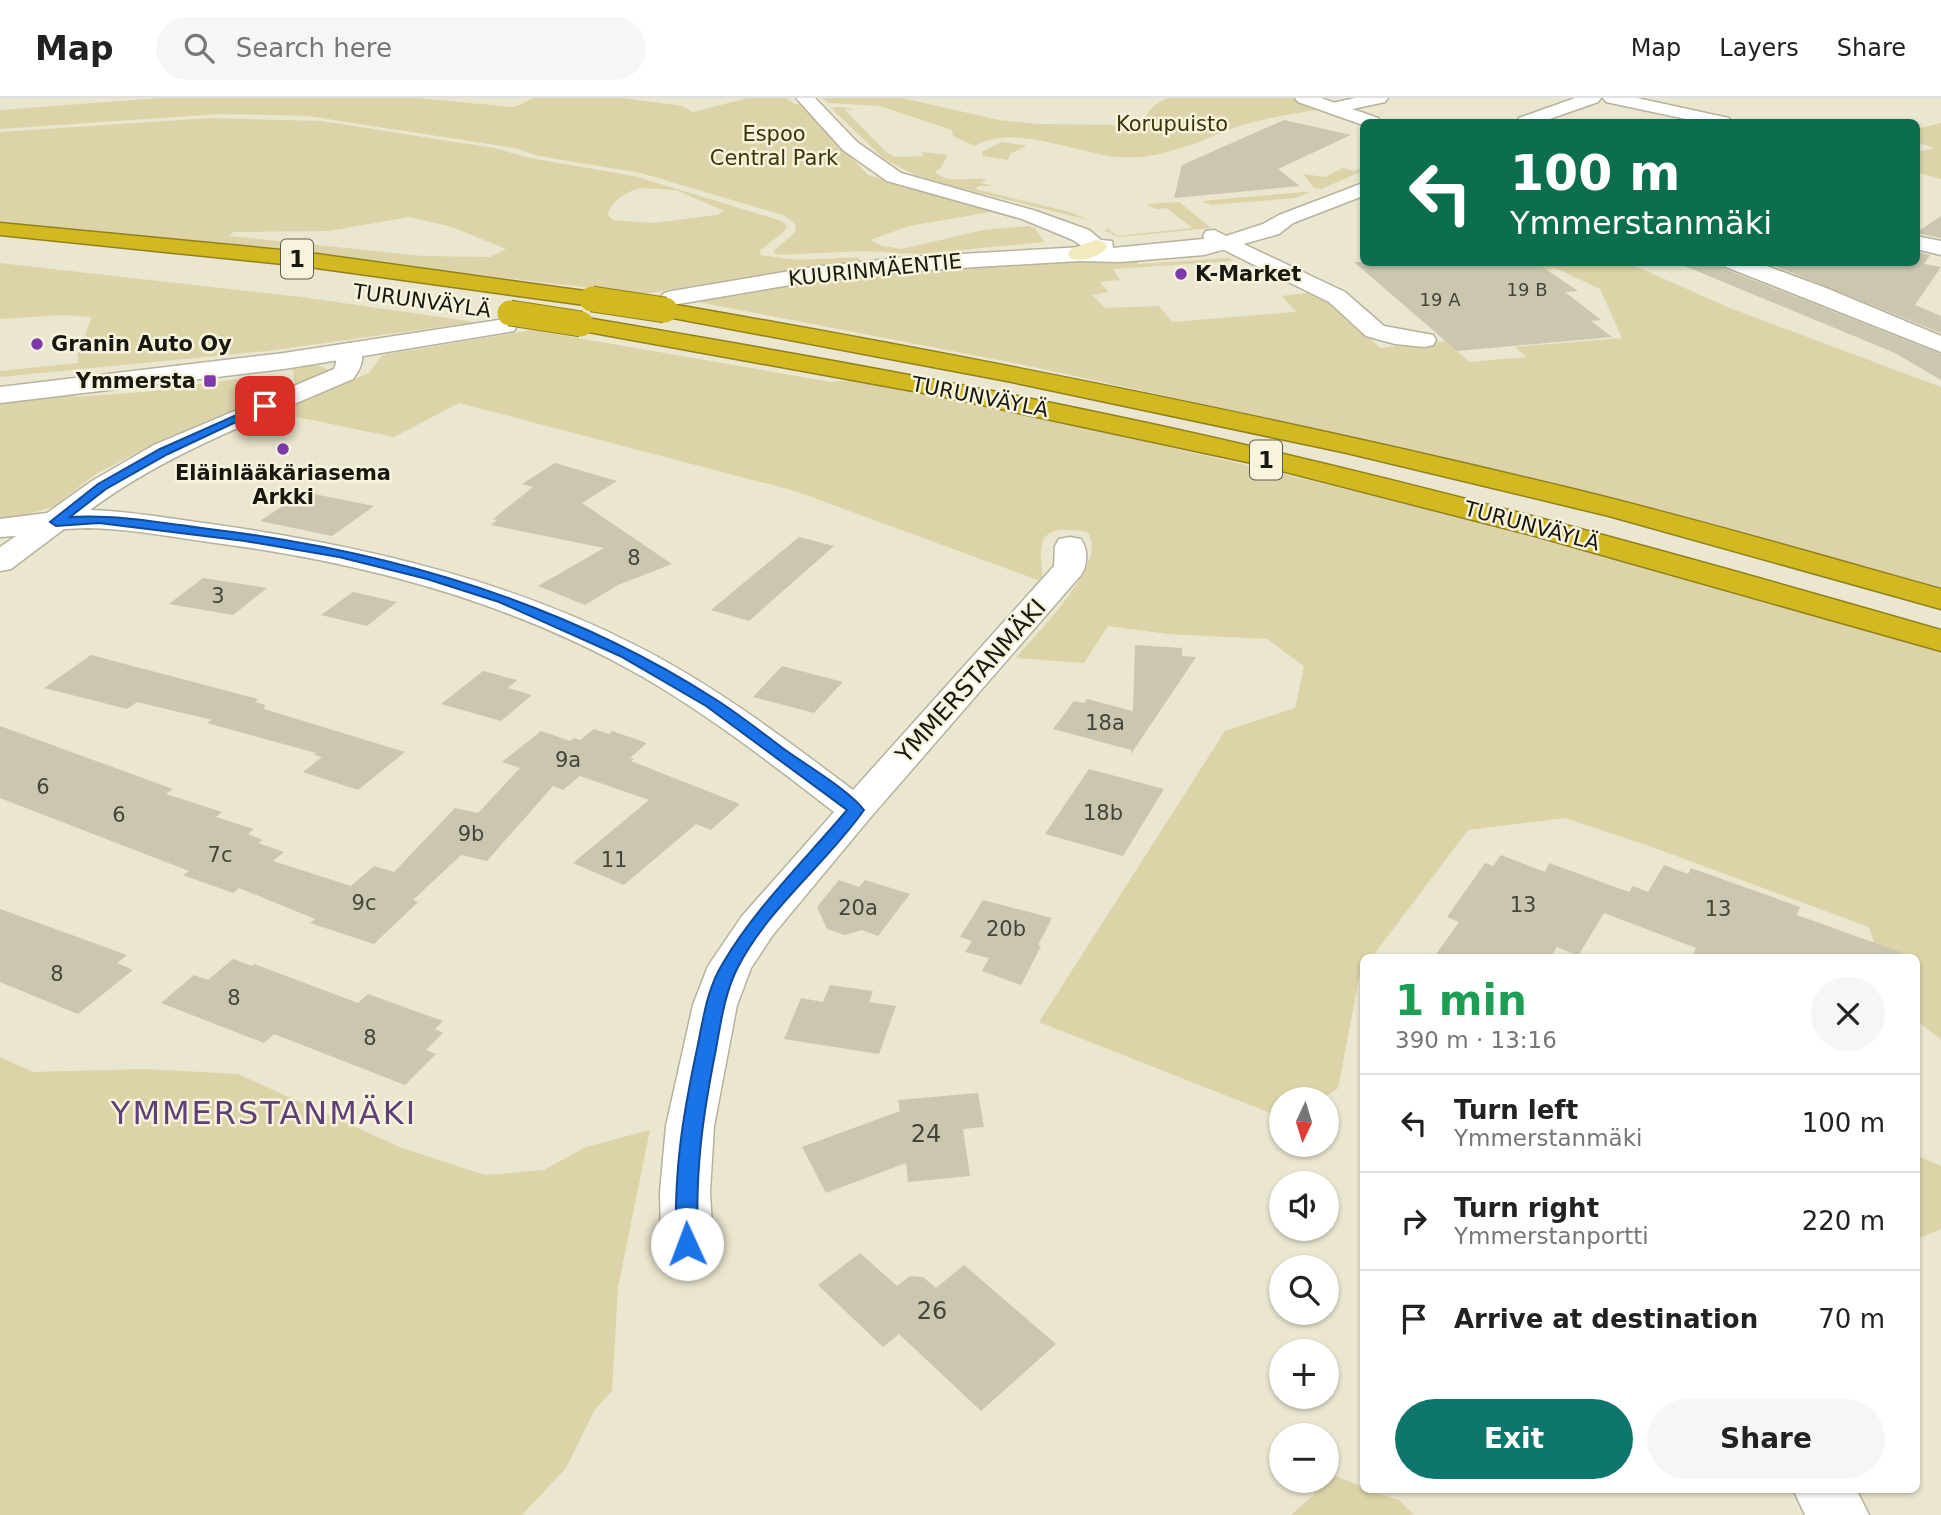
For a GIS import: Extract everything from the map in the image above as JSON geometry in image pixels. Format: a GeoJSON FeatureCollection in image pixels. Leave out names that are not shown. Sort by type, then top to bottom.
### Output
{"type":"FeatureCollection","features":[{"type":"Feature","properties":{"kind":"highway","name":"TURUNVÄYLÄ"},"geometry":{"type":"LineString","coordinates":[[0,229],[302,259],[587,311],[1147,431],[1567,535],[1779,592],[1941,641]]}},
{"type":"Feature","properties":{"kind":"highway","name":"TURUNVÄYLÄ"},"geometry":{"type":"LineString","coordinates":[[483,309],[508,319],[668,304],[1343,443],[1590,503],[1941,599]]}},
{"type":"Feature","properties":{"kind":"street"},"geometry":{"type":"LineString","coordinates":[[805,98],[850,146],[894,177],[1029,215],[1061,229],[1055,237],[1059,246],[1088,250]]}},
{"type":"Feature","properties":{"kind":"street"},"geometry":{"type":"LineString","coordinates":[[1304,98],[1364,119]]}},
{"type":"Feature","properties":{"kind":"street"},"geometry":{"type":"LineString","coordinates":[[1334,108],[1379,98]]}},
{"type":"Feature","properties":{"kind":"street"},"geometry":{"type":"LineString","coordinates":[[1533,119],[1592,98]]}},
{"type":"Feature","properties":{"kind":"street"},"geometry":{"type":"LineString","coordinates":[[1612,98],[1709,119]]}},
{"type":"Feature","properties":{"kind":"street","name":"KUURINMÄENTIE"},"geometry":{"type":"LineString","coordinates":[[668,304],[847,271],[1088,250],[1152,253],[1271,229],[1286,219],[1360,190]]}},
{"type":"Feature","properties":{"kind":"street"},"geometry":{"type":"LineString","coordinates":[[1221,240],[1337,297],[1375,331],[1395,337],[1424,340]]}},
{"type":"Feature","properties":{"kind":"street"},"geometry":{"type":"LineString","coordinates":[[1920,243],[1941,248]]}},
{"type":"Feature","properties":{"kind":"street"},"geometry":{"type":"LineString","coordinates":[[1745,266],[1818,293],[1941,345]]}},
{"type":"Feature","properties":{"kind":"street"},"geometry":{"type":"LineString","coordinates":[[0,395],[125,382],[349,351],[508,319]]}},
{"type":"Feature","properties":{"kind":"street"},"geometry":{"type":"LineString","coordinates":[[0,562],[102,487],[164,451],[344,374],[350,362],[349,351]]}},
{"type":"Feature","properties":{"kind":"street"},"geometry":{"type":"LineString","coordinates":[[0,528],[99,519],[245,537],[339,553],[432,576],[503,599],[625,653],[711,703],[856,810]]}},
{"type":"Feature","properties":{"kind":"street","name":"YMMERSTANMÄKI"},"geometry":{"type":"LineString","coordinates":[[687,1244],[685,1192],[691,1126],[715,1004],[730,966],[757,926],[856,810],[1070,568],[1070,546]]}},
{"type":"Feature","properties":{"kind":"street"},"geometry":{"type":"LineString","coordinates":[[1825,1493],[1839,1515]]}},
{"type":"Feature","properties":{"kind":"green space","name":"Espoo Central Park"},"geometry":{"type":"Polygon","coordinates":[[[160,98],[418,98],[514,107],[534,98],[623,98],[682,106],[693,112],[748,98],[786,98],[795,104],[801,104],[868,175],[997,211],[909,226],[870,240],[882,246],[902,249],[983,230],[1028,226],[1035,228],[1044,242],[919,254],[863,251],[778,255],[773,252],[795,230],[791,221],[783,215],[641,173],[539,156],[515,148],[308,116],[220,114],[0,129],[0,110],[160,98]]]}},
{"type":"Feature","properties":{"kind":"green space","name":"Korupuisto"},"geometry":{"type":"Polygon","coordinates":[[[821,98],[902,98],[999,120],[1037,124],[1141,125],[1152,108],[1169,98],[1292,98],[1324,109],[1261,120],[1172,151],[1130,158],[1025,138],[1007,137],[975,146],[953,136],[952,130],[880,106],[829,103],[821,98]]]}},
{"type":"Feature","properties":{"kind":"green space"},"geometry":{"type":"Polygon","coordinates":[[[831,108],[856,109],[845,110],[887,153],[895,157],[923,156],[921,152],[948,155],[940,169],[935,172],[941,176],[987,180],[980,183],[994,186],[979,186],[975,189],[1070,212],[1089,220],[915,175],[883,158],[831,108]]]}},
{"type":"Feature","properties":{"kind":"green space"},"geometry":{"type":"Polygon","coordinates":[[[210,118],[321,121],[494,148],[530,158],[634,176],[782,221],[787,226],[784,232],[759,251],[761,255],[798,260],[858,257],[860,260],[643,294],[215,244],[0,223],[0,132],[210,118]],[[640,188],[621,197],[607,214],[613,220],[652,223],[717,215],[724,211],[676,190],[640,188]],[[409,217],[329,231],[234,232],[229,236],[423,256],[490,257],[506,249],[452,227],[409,217]]]}},
{"type":"Feature","properties":{"kind":"green space"},"geometry":{"type":"Polygon","coordinates":[[[1941,123],[1941,179],[1920,173],[1920,151],[1935,148],[1920,143],[1920,128],[1941,123]]]}},
{"type":"Feature","properties":{"kind":"green space"},"geometry":{"type":"Polygon","coordinates":[[[1002,142],[1027,146],[1011,153],[1008,160],[982,156],[983,151],[1002,142]]]}},
{"type":"Feature","properties":{"kind":"green space"},"geometry":{"type":"Polygon","coordinates":[[[1343,168],[1355,171],[1360,168],[1360,172],[1321,189],[1314,188],[1303,174],[1325,177],[1343,168]]]}},
{"type":"Feature","properties":{"kind":"green space"},"geometry":{"type":"Polygon","coordinates":[[[1311,192],[1295,198],[1211,205],[1202,201],[1311,192]]]}},
{"type":"Feature","properties":{"kind":"green space"},"geometry":{"type":"Polygon","coordinates":[[[1179,202],[1211,228],[1119,237],[1105,231],[1108,229],[1118,236],[1192,228],[1167,208],[1156,209],[1147,204],[1179,202]]]}},
{"type":"Feature","properties":{"kind":"green space"},"geometry":{"type":"Polygon","coordinates":[[[1133,257],[1139,264],[1229,258],[1233,261],[1113,269],[1120,280],[1100,282],[1108,292],[1092,295],[1105,308],[1159,306],[1172,322],[1296,312],[1282,296],[1320,291],[1380,348],[1446,341],[1469,362],[1526,357],[1515,347],[1622,338],[1600,289],[1555,268],[1512,274],[1506,266],[1635,266],[1730,308],[1941,387],[1941,587],[1441,456],[1029,366],[688,300],[810,281],[928,269],[1133,257]]]}},
{"type":"Feature","properties":{"kind":"green space"},"geometry":{"type":"Polygon","coordinates":[[[0,263],[301,297],[475,322],[267,351],[0,377],[0,371],[78,363],[78,353],[92,317],[63,315],[0,319],[0,263]]]}},
{"type":"Feature","properties":{"kind":"green space"},"geometry":{"type":"Polygon","coordinates":[[[532,330],[831,382],[870,383],[1168,447],[1390,500],[1941,651],[1941,1040],[1920,1023],[1920,954],[1878,954],[1869,927],[1565,818],[1468,830],[1374,954],[1360,954],[1360,973],[1338,1087],[1269,1087],[1269,1112],[1039,1022],[1225,731],[1295,708],[1304,666],[1267,639],[1168,634],[1108,626],[1084,663],[1016,658],[1053,616],[1080,578],[1089,560],[1092,545],[1087,532],[1058,530],[1044,539],[1041,556],[1043,582],[795,491],[459,403],[394,437],[273,412],[369,373],[382,355],[532,330]]]}},
{"type":"Feature","properties":{"kind":"green space"},"geometry":{"type":"Polygon","coordinates":[[[318,365],[329,370],[326,375],[296,389],[292,367],[318,365]]]}},
{"type":"Feature","properties":{"kind":"green space"},"geometry":{"type":"Polygon","coordinates":[[[258,376],[273,377],[280,382],[274,391],[256,400],[162,440],[96,474],[53,507],[25,515],[13,523],[0,524],[0,400],[74,393],[73,397],[144,392],[258,376]]]}},
{"type":"Feature","properties":{"kind":"green space"},"geometry":{"type":"Polygon","coordinates":[[[0,1057],[33,1072],[145,1069],[238,1074],[402,1148],[485,1175],[544,1170],[586,1147],[650,1130],[618,1287],[612,1391],[595,1409],[566,1468],[522,1515],[0,1515],[0,1057]]]}},
{"type":"Feature","properties":{"kind":"green space"},"geometry":{"type":"Polygon","coordinates":[[[1920,1157],[1941,1166],[1941,1229],[1920,1238],[1920,1157]]]}},
{"type":"Feature","properties":{"kind":"green space"},"geometry":{"type":"Polygon","coordinates":[[[1339,1478],[1360,1486],[1360,1493],[1376,1493],[1399,1500],[1414,1515],[1291,1515],[1316,1493],[1339,1493],[1339,1478]]]}},
{"type":"Feature","properties":{"kind":"building"},"geometry":{"type":"Polygon","coordinates":[[[1284,120],[1351,135],[1278,169],[1300,186],[1174,198],[1182,165],[1284,120]]]}},
{"type":"Feature","properties":{"kind":"building"},"geometry":{"type":"Polygon","coordinates":[[[1941,216],[1941,238],[1920,234],[1920,230],[1941,216]]]}},
{"type":"Feature","properties":{"kind":"building"},"geometry":{"type":"Polygon","coordinates":[[[1920,253],[1930,255],[1924,264],[1941,267],[1915,305],[1941,316],[1941,333],[1775,266],[1920,266],[1920,253]]]}},
{"type":"Feature","properties":{"kind":"building"},"geometry":{"type":"Polygon","coordinates":[[[1354,262],[1360,262],[1360,266],[1541,266],[1578,291],[1565,292],[1601,320],[1591,321],[1612,337],[1457,351],[1354,262]]]}},
{"type":"Feature","properties":{"kind":"building"},"geometry":{"type":"Polygon","coordinates":[[[1685,266],[1723,266],[1725,269],[1941,354],[1941,380],[1895,353],[1685,266]]]}},
{"type":"Feature","properties":{"kind":"building"},"geometry":{"type":"Polygon","coordinates":[[[555,463],[617,481],[582,503],[672,564],[618,585],[585,605],[538,586],[604,548],[491,525],[497,520],[493,519],[533,487],[522,484],[555,463]]]}},
{"type":"Feature","properties":{"kind":"building"},"geometry":{"type":"Polygon","coordinates":[[[304,492],[374,506],[332,536],[260,521],[304,492]]]}},
{"type":"Feature","properties":{"kind":"building"},"geometry":{"type":"Polygon","coordinates":[[[799,537],[834,546],[749,621],[711,610],[799,537]]]}},
{"type":"Feature","properties":{"kind":"building"},"geometry":{"type":"Polygon","coordinates":[[[203,578],[267,588],[233,615],[169,604],[203,578]]]}},
{"type":"Feature","properties":{"kind":"building"},"geometry":{"type":"Polygon","coordinates":[[[353,592],[397,602],[367,626],[321,615],[353,592]]]}},
{"type":"Feature","properties":{"kind":"building"},"geometry":{"type":"Polygon","coordinates":[[[1135,645],[1182,648],[1182,656],[1196,657],[1131,754],[1131,750],[1053,729],[1074,701],[1084,703],[1087,699],[1133,711],[1135,645]]]}},
{"type":"Feature","properties":{"kind":"building"},"geometry":{"type":"Polygon","coordinates":[[[91,655],[258,699],[255,702],[265,705],[264,709],[405,752],[358,790],[303,772],[322,757],[314,755],[316,753],[207,723],[212,720],[137,702],[127,709],[44,688],[91,655]]]}},
{"type":"Feature","properties":{"kind":"building"},"geometry":{"type":"Polygon","coordinates":[[[782,666],[843,682],[814,713],[753,697],[782,666]]]}},
{"type":"Feature","properties":{"kind":"building"},"geometry":{"type":"Polygon","coordinates":[[[483,671],[517,680],[508,688],[532,695],[501,721],[441,704],[483,671]]]}},
{"type":"Feature","properties":{"kind":"building"},"geometry":{"type":"Polygon","coordinates":[[[0,726],[173,789],[166,794],[222,812],[216,817],[254,829],[248,834],[263,840],[258,843],[284,852],[273,861],[351,886],[374,866],[394,872],[455,808],[478,813],[520,768],[502,762],[541,731],[570,741],[574,738],[580,740],[594,729],[609,734],[612,731],[647,743],[630,758],[634,759],[631,761],[740,804],[711,830],[696,824],[624,885],[573,863],[649,800],[580,776],[563,790],[553,786],[487,861],[461,855],[413,900],[418,902],[374,944],[310,923],[315,919],[239,888],[233,893],[183,875],[189,871],[0,798],[0,726]]]}},
{"type":"Feature","properties":{"kind":"building"},"geometry":{"type":"Polygon","coordinates":[[[1089,769],[1164,789],[1123,856],[1045,834],[1089,769]]]}},
{"type":"Feature","properties":{"kind":"building"},"geometry":{"type":"Polygon","coordinates":[[[1501,855],[1545,872],[1549,863],[1629,892],[1633,886],[1648,892],[1664,865],[1688,874],[1691,868],[1800,907],[1797,915],[1903,954],[1693,954],[1696,948],[1604,913],[1579,954],[1557,947],[1553,954],[1436,954],[1459,922],[1447,917],[1485,863],[1493,866],[1501,855]]]}},
{"type":"Feature","properties":{"kind":"building"},"geometry":{"type":"Polygon","coordinates":[[[839,880],[859,887],[865,880],[910,894],[878,936],[862,930],[845,935],[827,929],[817,907],[839,880]]]}},
{"type":"Feature","properties":{"kind":"building"},"geometry":{"type":"Polygon","coordinates":[[[983,900],[1052,918],[1021,985],[982,971],[989,958],[965,952],[972,941],[960,937],[983,900]]]}},
{"type":"Feature","properties":{"kind":"building"},"geometry":{"type":"Polygon","coordinates":[[[0,909],[127,955],[117,963],[133,970],[78,1014],[0,982],[0,909]]]}},
{"type":"Feature","properties":{"kind":"building"},"geometry":{"type":"Polygon","coordinates":[[[233,959],[252,966],[254,964],[358,1003],[368,994],[443,1021],[435,1029],[443,1033],[426,1050],[436,1054],[405,1085],[274,1034],[264,1043],[161,1003],[194,975],[208,980],[233,959]]]}},
{"type":"Feature","properties":{"kind":"building"},"geometry":{"type":"Polygon","coordinates":[[[830,985],[873,991],[869,1002],[896,1006],[879,1054],[784,1039],[801,998],[823,1002],[830,985]]]}},
{"type":"Feature","properties":{"kind":"building"},"geometry":{"type":"Polygon","coordinates":[[[978,1093],[984,1127],[963,1129],[970,1176],[908,1182],[906,1163],[826,1193],[802,1147],[900,1111],[898,1100],[978,1093]]]}},
{"type":"Feature","properties":{"kind":"building"},"geometry":{"type":"Polygon","coordinates":[[[860,1253],[897,1286],[910,1276],[923,1277],[936,1288],[964,1265],[1056,1344],[981,1411],[899,1334],[883,1347],[818,1285],[860,1253]]]}},
{"type":"Feature","properties":{"kind":"place","name":"K-Market"},"geometry":{"type":"Point","coordinates":[1181,274]}},
{"type":"Feature","properties":{"kind":"place","name":"Granin Auto Oy"},"geometry":{"type":"Point","coordinates":[37,344]}},
{"type":"Feature","properties":{"kind":"place","name":"Ymmersta"},"geometry":{"type":"Point","coordinates":[210,381]}},
{"type":"Feature","properties":{"kind":"place","name":"Eläinlääkäriasema Arkki"},"geometry":{"type":"Point","coordinates":[283,449]}},
{"type":"Feature","properties":{"kind":"district","name":"YMMERSTANMÄKI"},"geometry":{"type":"Point","coordinates":[264,1113]}},
{"type":"Feature","properties":{"kind":"route"},"geometry":{"type":"LineString","coordinates":[[265,406],[164,451],[102,487],[56,522],[99,519],[245,537],[339,553],[432,576],[503,599],[625,653],[711,703],[856,810],[757,926],[730,966],[715,1004],[691,1126],[685,1192],[687,1244]]}}]}
